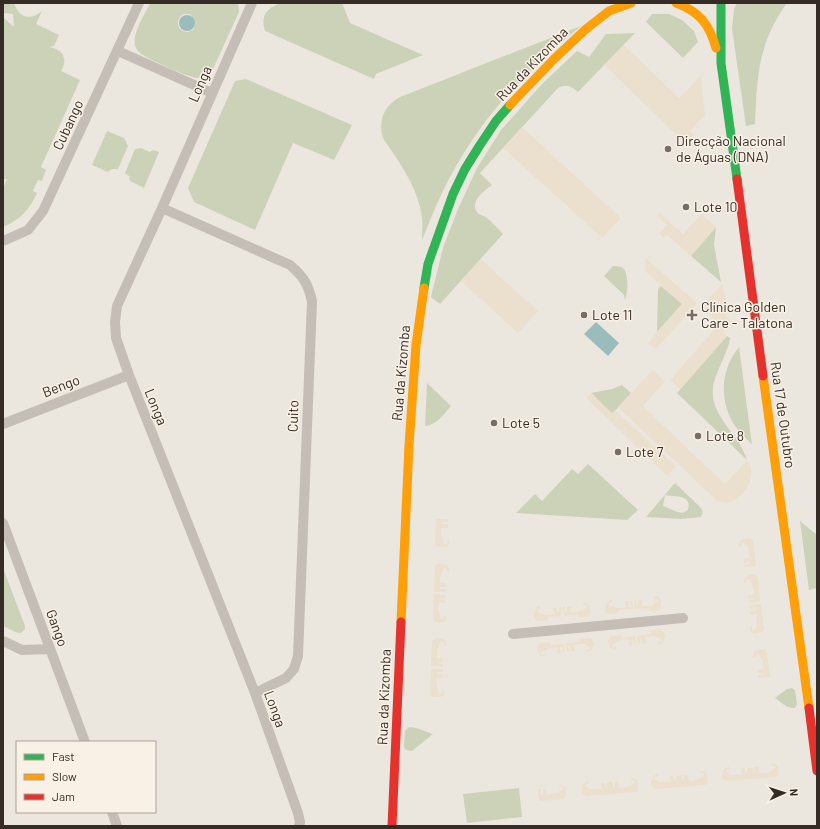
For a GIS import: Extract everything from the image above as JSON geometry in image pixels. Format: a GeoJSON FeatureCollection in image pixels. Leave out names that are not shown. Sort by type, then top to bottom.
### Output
{"type":"FeatureCollection","features":[{"type":"Feature","properties":{"kind":"main road","name":"Rua da Kizomba"},"geometry":{"type":"LineString","coordinates":[[392,826],[409,444],[416,345],[428,264],[453,194],[465,169],[496,121],[526,87],[586,29],[609,11],[631,3]]}},
{"type":"Feature","properties":{"kind":"main road"},"geometry":{"type":"LineString","coordinates":[[676,3],[683,5],[694,13],[704,21],[710,29],[721,63]]}},
{"type":"Feature","properties":{"kind":"main road"},"geometry":{"type":"LineString","coordinates":[[721,3],[721,63]]}},
{"type":"Feature","properties":{"kind":"main road","name":"Rua 17 de Outubro"},"geometry":{"type":"LineString","coordinates":[[721,63],[817,771]]}},
{"type":"Feature","properties":{"kind":"street","name":"Cubango"},"geometry":{"type":"LineString","coordinates":[[3,241],[28,230],[43,211],[139,3]]}},
{"type":"Feature","properties":{"kind":"street","name":"Longa"},"geometry":{"type":"LineString","coordinates":[[252,3],[162,208],[117,306],[115,322],[116,338],[129,375],[255,694],[298,813],[300,822],[299,826]]}},
{"type":"Feature","properties":{"kind":"street"},"geometry":{"type":"LineString","coordinates":[[118,50],[212,93]]}},
{"type":"Feature","properties":{"kind":"street","name":"Cuito"},"geometry":{"type":"LineString","coordinates":[[162,208],[290,265],[302,276],[308,287],[312,301],[298,656],[294,669],[286,678],[255,694]]}},
{"type":"Feature","properties":{"kind":"street","name":"Bengo"},"geometry":{"type":"LineString","coordinates":[[3,424],[129,375]]}},
{"type":"Feature","properties":{"kind":"street","name":"Gango"},"geometry":{"type":"LineString","coordinates":[[3,523],[85,741]]}},
{"type":"Feature","properties":{"kind":"street"},"geometry":{"type":"LineString","coordinates":[[513,634],[683,618]]}},
{"type":"Feature","properties":{"kind":"street"},"geometry":{"type":"LineString","coordinates":[[3,641],[22,650],[50,650]]}},
{"type":"Feature","properties":{"kind":"street"},"geometry":{"type":"LineString","coordinates":[[112,813],[117,826]]}},
{"type":"Feature","properties":{"kind":"green space"},"geometry":{"type":"Polygon","coordinates":[[[3,3],[14,3],[22,15],[29,17],[42,11],[36,24],[59,35],[54,46],[49,47],[61,52],[63,55],[64,62],[61,71],[80,80],[41,167],[46,170],[42,181],[38,180],[33,191],[37,193],[34,199],[24,213],[3,227],[3,188],[7,179],[3,179],[3,17],[14,27],[13,14],[3,13],[3,3]]]}},
{"type":"Feature","properties":{"kind":"green space"},"geometry":{"type":"Polygon","coordinates":[[[150,3],[238,3],[239,12],[210,73],[202,77],[192,77],[140,53],[136,48],[135,43],[136,32],[150,3]],[[184,14],[179,19],[178,25],[181,30],[188,32],[194,29],[195,21],[190,14],[184,14]]]}},
{"type":"Feature","properties":{"kind":"green space"},"geometry":{"type":"Polygon","coordinates":[[[281,3],[342,3],[350,23],[423,55],[376,74],[374,79],[265,31],[263,21],[264,16],[268,10],[281,3]]]}},
{"type":"Feature","properties":{"kind":"green space"},"geometry":{"type":"Polygon","coordinates":[[[737,3],[787,3],[770,32],[761,61],[758,76],[755,124],[746,126],[732,29],[734,9],[737,3]]]}},
{"type":"Feature","properties":{"kind":"green space"},"geometry":{"type":"Polygon","coordinates":[[[652,14],[669,14],[682,20],[694,31],[698,42],[683,58],[646,22],[652,14]]]}},
{"type":"Feature","properties":{"kind":"green space"},"geometry":{"type":"Polygon","coordinates":[[[581,26],[544,58],[494,110],[466,149],[449,178],[422,240],[422,218],[417,197],[408,177],[384,140],[382,134],[381,127],[383,116],[389,105],[400,97],[581,26]]]}},
{"type":"Feature","properties":{"kind":"green space"},"geometry":{"type":"Polygon","coordinates":[[[635,33],[578,92],[567,86],[558,88],[480,173],[492,185],[478,198],[475,206],[476,210],[503,234],[440,304],[431,297],[443,248],[458,209],[477,168],[501,130],[542,84],[577,51],[589,57],[606,34],[635,33]]]}},
{"type":"Feature","properties":{"kind":"green space"},"geometry":{"type":"Polygon","coordinates":[[[246,79],[352,125],[334,160],[293,143],[255,230],[194,202],[188,188],[235,81],[246,79]]]}},
{"type":"Feature","properties":{"kind":"green space"},"geometry":{"type":"Polygon","coordinates":[[[107,131],[124,138],[128,146],[118,169],[112,169],[108,172],[92,165],[107,131]]]}},
{"type":"Feature","properties":{"kind":"green space"},"geometry":{"type":"Polygon","coordinates":[[[141,148],[150,152],[153,150],[159,152],[144,188],[130,181],[129,176],[125,173],[135,149],[141,148]]]}},
{"type":"Feature","properties":{"kind":"green space"},"geometry":{"type":"Polygon","coordinates":[[[716,227],[714,245],[721,282],[691,256],[716,227]]]}},
{"type":"Feature","properties":{"kind":"green space"},"geometry":{"type":"Polygon","coordinates":[[[613,266],[619,266],[625,271],[627,289],[625,300],[624,295],[604,276],[613,266]]]}},
{"type":"Feature","properties":{"kind":"green space"},"geometry":{"type":"Polygon","coordinates":[[[661,286],[682,304],[657,332],[658,289],[661,286]]]}},
{"type":"Feature","properties":{"kind":"green space"},"geometry":{"type":"Polygon","coordinates":[[[727,336],[730,338],[715,379],[713,398],[719,414],[739,443],[747,460],[677,393],[727,336]]]}},
{"type":"Feature","properties":{"kind":"green space"},"geometry":{"type":"Polygon","coordinates":[[[739,347],[752,445],[735,426],[726,407],[724,397],[725,376],[728,366],[739,347]]]}},
{"type":"Feature","properties":{"kind":"green space"},"geometry":{"type":"Polygon","coordinates":[[[427,383],[451,406],[437,421],[433,424],[425,426],[427,383]]]}},
{"type":"Feature","properties":{"kind":"green space"},"geometry":{"type":"Polygon","coordinates":[[[622,385],[631,393],[612,414],[591,393],[612,389],[622,385]]]}},
{"type":"Feature","properties":{"kind":"green space"},"geometry":{"type":"Polygon","coordinates":[[[588,464],[638,510],[627,520],[516,513],[535,494],[542,501],[572,469],[578,474],[588,464]]]}},
{"type":"Feature","properties":{"kind":"green space"},"geometry":{"type":"Polygon","coordinates":[[[675,483],[702,509],[701,517],[681,519],[646,517],[675,483]],[[665,495],[663,506],[676,512],[686,512],[689,508],[688,504],[686,499],[665,495]]]}},
{"type":"Feature","properties":{"kind":"green space"},"geometry":{"type":"Polygon","coordinates":[[[800,521],[817,535],[817,588],[809,590],[800,521]]]}},
{"type":"Feature","properties":{"kind":"green space"},"geometry":{"type":"Polygon","coordinates":[[[3,568],[25,626],[25,629],[21,633],[3,626],[3,568]]]}},
{"type":"Feature","properties":{"kind":"green space"},"geometry":{"type":"Polygon","coordinates":[[[792,688],[795,690],[797,704],[795,708],[787,706],[775,698],[787,689],[792,688]]]}},
{"type":"Feature","properties":{"kind":"green space"},"geometry":{"type":"Polygon","coordinates":[[[409,727],[433,734],[412,751],[406,750],[404,747],[405,731],[409,727]]]}},
{"type":"Feature","properties":{"kind":"green space"},"geometry":{"type":"Polygon","coordinates":[[[519,788],[522,817],[467,823],[463,794],[519,788]]]}},
{"type":"Feature","properties":{"kind":"shaded area"},"geometry":{"type":"Polygon","coordinates":[[[624,45],[679,98],[701,75],[705,115],[690,131],[694,136],[686,144],[604,65],[624,45]]]}},
{"type":"Feature","properties":{"kind":"shaded area"},"geometry":{"type":"Polygon","coordinates":[[[522,127],[621,218],[602,238],[503,148],[522,127]]]}},
{"type":"Feature","properties":{"kind":"shaded area"},"geometry":{"type":"Polygon","coordinates":[[[659,212],[683,234],[702,214],[716,227],[691,256],[667,235],[664,238],[659,234],[667,225],[657,215],[659,212]]]}},
{"type":"Feature","properties":{"kind":"shaded area"},"geometry":{"type":"Polygon","coordinates":[[[646,258],[697,303],[656,349],[648,343],[682,304],[645,271],[646,258]]]}},
{"type":"Feature","properties":{"kind":"shaded area"},"geometry":{"type":"Polygon","coordinates":[[[481,259],[538,311],[518,333],[461,281],[481,259]]]}},
{"type":"Feature","properties":{"kind":"shaded area"},"geometry":{"type":"Polygon","coordinates":[[[722,284],[729,311],[725,315],[732,322],[723,332],[727,336],[680,389],[670,380],[719,324],[701,307],[722,284]]]}},
{"type":"Feature","properties":{"kind":"shaded area"},"geometry":{"type":"Polygon","coordinates":[[[653,370],[665,382],[643,406],[725,484],[747,460],[751,467],[749,484],[737,499],[727,503],[717,501],[618,407],[653,370]]]}},
{"type":"Feature","properties":{"kind":"shaded area"},"geometry":{"type":"Polygon","coordinates":[[[591,393],[612,413],[615,410],[676,466],[667,476],[586,398],[591,393]]]}},
{"type":"Feature","properties":{"kind":"shaded area"},"geometry":{"type":"Polygon","coordinates":[[[436,519],[448,519],[448,522],[441,522],[442,524],[448,524],[448,528],[441,528],[441,534],[445,544],[447,544],[447,540],[450,541],[448,546],[437,547],[435,544],[436,519]]]}},
{"type":"Feature","properties":{"kind":"shaded area"},"geometry":{"type":"Polygon","coordinates":[[[747,538],[753,541],[756,566],[744,567],[744,565],[750,564],[750,562],[744,563],[743,559],[750,558],[748,547],[743,543],[742,546],[739,547],[739,545],[740,541],[747,538]]]}},
{"type":"Feature","properties":{"kind":"shaded area"},"geometry":{"type":"Polygon","coordinates":[[[441,563],[448,566],[449,571],[446,571],[446,568],[443,569],[440,577],[440,583],[446,583],[446,587],[440,587],[439,589],[446,589],[445,592],[434,592],[435,567],[437,564],[441,563]]]}},
{"type":"Feature","properties":{"kind":"shaded area"},"geometry":{"type":"Polygon","coordinates":[[[751,574],[758,577],[760,602],[749,603],[749,600],[755,599],[748,598],[748,595],[754,594],[753,587],[750,580],[746,579],[746,582],[744,583],[744,581],[745,577],[751,574]]]}},
{"type":"Feature","properties":{"kind":"shaded area"},"geometry":{"type":"Polygon","coordinates":[[[434,594],[445,595],[445,598],[439,598],[445,600],[445,603],[439,603],[438,610],[441,618],[443,620],[444,616],[447,616],[445,621],[442,623],[434,622],[433,619],[434,594]]]}},
{"type":"Feature","properties":{"kind":"shaded area"},"geometry":{"type":"Polygon","coordinates":[[[654,596],[659,597],[661,600],[661,608],[659,610],[649,611],[648,608],[635,609],[634,601],[636,600],[637,607],[638,600],[642,600],[642,606],[653,605],[658,600],[654,599],[654,596]]]}},
{"type":"Feature","properties":{"kind":"shaded area"},"geometry":{"type":"Polygon","coordinates":[[[612,600],[612,602],[608,604],[610,606],[619,608],[625,608],[625,601],[628,601],[629,607],[631,607],[630,601],[632,601],[633,609],[619,610],[619,613],[606,613],[605,609],[607,602],[612,600]]]}},
{"type":"Feature","properties":{"kind":"shaded area"},"geometry":{"type":"Polygon","coordinates":[[[583,603],[588,604],[590,607],[590,615],[588,617],[578,617],[577,614],[564,616],[563,607],[565,607],[565,613],[567,613],[567,607],[571,606],[571,613],[577,612],[587,607],[586,605],[583,605],[583,603]]]}},
{"type":"Feature","properties":{"kind":"shaded area"},"geometry":{"type":"Polygon","coordinates":[[[761,604],[764,629],[762,632],[754,634],[751,632],[749,627],[752,627],[752,630],[756,628],[757,614],[750,615],[750,611],[756,610],[756,608],[750,609],[749,606],[761,604]]]}},
{"type":"Feature","properties":{"kind":"shaded area"},"geometry":{"type":"Polygon","coordinates":[[[539,606],[541,609],[537,609],[539,613],[547,615],[554,614],[553,608],[557,608],[557,613],[559,613],[559,607],[561,607],[561,616],[548,617],[548,620],[538,621],[535,619],[534,615],[536,608],[539,606]]]}},
{"type":"Feature","properties":{"kind":"shaded area"},"geometry":{"type":"Polygon","coordinates":[[[661,630],[665,635],[664,642],[659,645],[658,642],[661,642],[662,640],[651,636],[645,637],[646,643],[642,644],[640,638],[640,644],[638,645],[637,636],[651,634],[651,631],[661,630]]]}},
{"type":"Feature","properties":{"kind":"shaded area"},"geometry":{"type":"Polygon","coordinates":[[[621,635],[622,638],[635,636],[636,645],[634,645],[633,639],[632,645],[629,645],[628,639],[621,640],[617,641],[612,646],[616,647],[616,650],[611,649],[608,642],[609,638],[611,636],[621,635]]]}},
{"type":"Feature","properties":{"kind":"shaded area"},"geometry":{"type":"Polygon","coordinates":[[[438,638],[445,640],[447,646],[444,645],[444,642],[440,643],[437,651],[437,658],[443,658],[443,662],[437,663],[443,664],[443,667],[431,666],[432,641],[438,638]]]}},
{"type":"Feature","properties":{"kind":"shaded area"},"geometry":{"type":"Polygon","coordinates":[[[590,638],[594,643],[592,650],[587,652],[590,648],[585,644],[580,644],[574,645],[575,651],[571,651],[570,646],[568,646],[569,652],[567,652],[566,643],[580,642],[579,639],[590,638]]]}},
{"type":"Feature","properties":{"kind":"shaded area"},"geometry":{"type":"Polygon","coordinates":[[[550,642],[551,645],[564,644],[565,652],[563,652],[562,646],[560,647],[561,653],[557,653],[557,647],[550,648],[541,653],[542,655],[545,655],[545,657],[540,656],[537,646],[540,643],[550,642]]]}},
{"type":"Feature","properties":{"kind":"shaded area"},"geometry":{"type":"Polygon","coordinates":[[[760,649],[765,649],[767,652],[770,677],[758,678],[758,675],[764,674],[758,673],[757,670],[763,669],[763,662],[757,653],[756,657],[753,656],[754,652],[760,649]]]}},
{"type":"Feature","properties":{"kind":"shaded area"},"geometry":{"type":"Polygon","coordinates":[[[431,669],[443,669],[443,672],[437,672],[437,674],[443,674],[442,678],[436,678],[438,692],[442,694],[442,691],[445,691],[443,696],[432,697],[430,694],[431,669]]]}},
{"type":"Feature","properties":{"kind":"shaded area"},"geometry":{"type":"Polygon","coordinates":[[[771,763],[776,764],[778,767],[779,775],[776,777],[726,781],[722,776],[724,769],[729,766],[729,769],[726,771],[731,775],[742,775],[741,768],[745,768],[747,774],[747,768],[753,768],[755,774],[755,767],[759,767],[759,773],[766,773],[775,767],[771,766],[771,763]]]}},
{"type":"Feature","properties":{"kind":"shaded area"},"geometry":{"type":"Polygon","coordinates":[[[700,771],[705,772],[707,775],[708,783],[705,785],[655,789],[652,787],[651,783],[653,776],[658,774],[658,777],[655,777],[654,779],[660,782],[671,782],[670,776],[674,776],[676,782],[676,776],[682,775],[683,781],[684,775],[688,775],[689,781],[702,777],[704,775],[703,773],[700,773],[700,771]]]}},
{"type":"Feature","properties":{"kind":"shaded area"},"geometry":{"type":"Polygon","coordinates":[[[631,778],[638,781],[638,790],[636,792],[586,796],[583,794],[583,783],[587,781],[589,784],[586,784],[585,786],[591,789],[602,789],[601,783],[605,783],[606,789],[607,782],[613,782],[613,788],[615,788],[615,782],[619,781],[619,788],[630,786],[635,782],[634,780],[631,780],[631,778]]]}},
{"type":"Feature","properties":{"kind":"shaded area"},"geometry":{"type":"Polygon","coordinates":[[[559,785],[566,788],[566,796],[564,799],[539,801],[538,789],[541,789],[541,795],[543,795],[543,789],[546,789],[547,795],[553,794],[558,793],[563,789],[562,787],[559,787],[559,785]]]}},
{"type":"Feature","properties":{"kind":"water"},"geometry":{"type":"Polygon","coordinates":[[[184,15],[190,15],[195,20],[193,29],[190,31],[184,31],[179,26],[179,20],[184,15]]]}},
{"type":"Feature","properties":{"kind":"water"},"geometry":{"type":"Polygon","coordinates":[[[596,322],[619,343],[608,356],[584,334],[596,322]]]}},
{"type":"Feature","properties":{"kind":"traffic: fast"},"geometry":{"type":"LineString","coordinates":[[721,3],[721,63],[737,179]]}},
{"type":"Feature","properties":{"kind":"traffic: fast"},"geometry":{"type":"LineString","coordinates":[[424,288],[428,264],[453,194],[465,169],[480,145],[496,121],[510,105]]}},
{"type":"Feature","properties":{"kind":"traffic: slow"},"geometry":{"type":"LineString","coordinates":[[510,105],[554,59],[586,29],[609,11],[631,3]]}},
{"type":"Feature","properties":{"kind":"traffic: slow"},"geometry":{"type":"LineString","coordinates":[[676,3],[691,10],[702,20],[707,26],[716,48]]}},
{"type":"Feature","properties":{"kind":"traffic: slow"},"geometry":{"type":"LineString","coordinates":[[401,622],[409,445],[416,345],[424,288]]}},
{"type":"Feature","properties":{"kind":"traffic: slow"},"geometry":{"type":"LineString","coordinates":[[763,376],[809,708]]}},
{"type":"Feature","properties":{"kind":"traffic: jam"},"geometry":{"type":"LineString","coordinates":[[737,179],[763,376]]}},
{"type":"Feature","properties":{"kind":"traffic: jam"},"geometry":{"type":"LineString","coordinates":[[392,826],[401,622]]}},
{"type":"Feature","properties":{"kind":"traffic: jam"},"geometry":{"type":"LineString","coordinates":[[809,708],[817,771]]}},
{"type":"Feature","properties":{"kind":"place","name":"Direcção Nacional de Águas (DNA)"},"geometry":{"type":"Point","coordinates":[668,149]}},
{"type":"Feature","properties":{"kind":"place","name":"Lote 10"},"geometry":{"type":"Point","coordinates":[686,207]}},
{"type":"Feature","properties":{"kind":"place","name":"Lote 11"},"geometry":{"type":"Point","coordinates":[584,315]}},
{"type":"Feature","properties":{"kind":"place","name":"Clínica Golden Care - Talatona"},"geometry":{"type":"Point","coordinates":[692,315]}},
{"type":"Feature","properties":{"kind":"place","name":"Lote 5"},"geometry":{"type":"Point","coordinates":[494,423]}},
{"type":"Feature","properties":{"kind":"place","name":"Lote 8"},"geometry":{"type":"Point","coordinates":[698,436]}},
{"type":"Feature","properties":{"kind":"place","name":"Lote 7"},"geometry":{"type":"Point","coordinates":[618,452]}}]}
